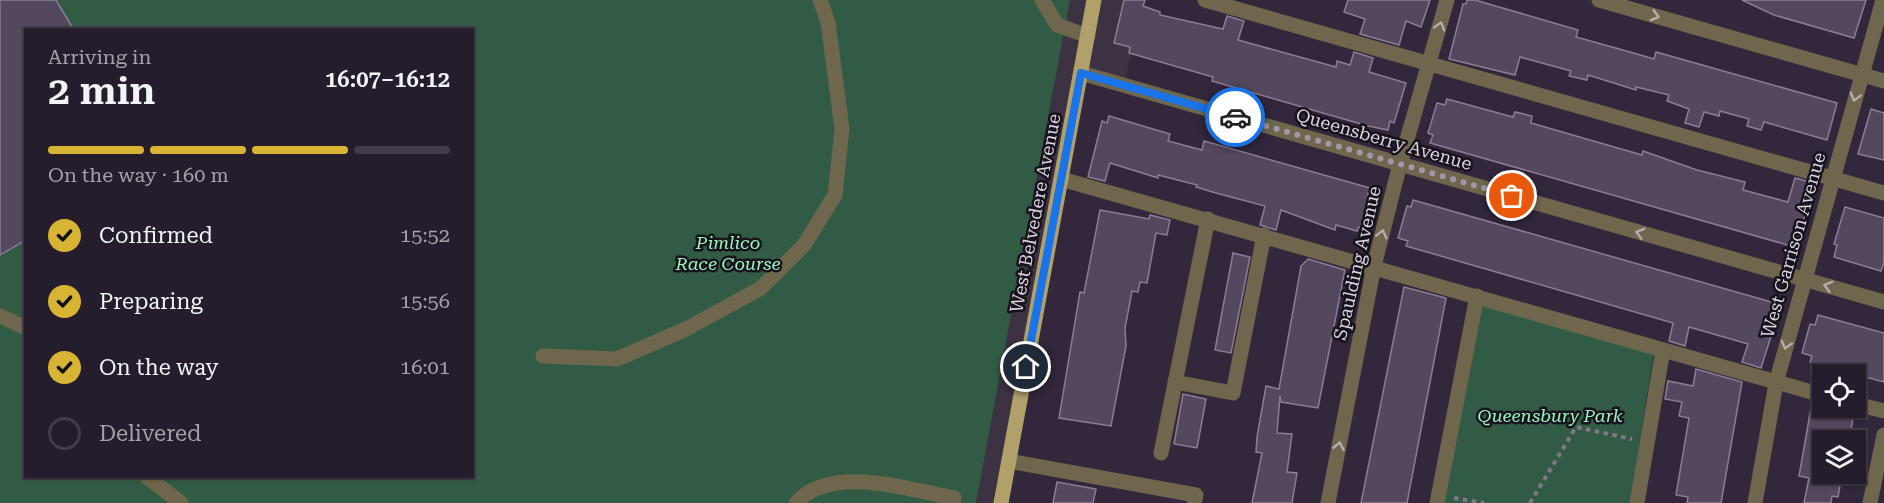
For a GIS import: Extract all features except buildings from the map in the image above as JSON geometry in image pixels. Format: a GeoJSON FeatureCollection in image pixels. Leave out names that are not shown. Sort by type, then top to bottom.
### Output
{"type":"FeatureCollection","features":[{"type":"Feature","properties":{"kind":"main road","name":"West Belvedere Avenue"},"geometry":{"type":"LineString","coordinates":[[1001,503],[1094,0]]}},
{"type":"Feature","properties":{"kind":"street"},"geometry":{"type":"LineString","coordinates":[[543,356],[617,359],[686,329],[761,288],[804,245],[835,195],[842,129],[828,22],[820,0]]}},
{"type":"Feature","properties":{"kind":"street"},"geometry":{"type":"LineString","coordinates":[[1042,0],[1057,25],[1088,36]]}},
{"type":"Feature","properties":{"kind":"street"},"geometry":{"type":"LineString","coordinates":[[1205,0],[1884,193]]}},
{"type":"Feature","properties":{"kind":"street","name":"Spaulding Avenue"},"geometry":{"type":"LineString","coordinates":[[1328,503],[1374,266],[1400,164],[1447,0]]}},
{"type":"Feature","properties":{"kind":"street"},"geometry":{"type":"LineString","coordinates":[[1599,0],[1884,81]]}},
{"type":"Feature","properties":{"kind":"street","name":"West Garrison Avenue"},"geometry":{"type":"LineString","coordinates":[[1755,503],[1776,383],[1803,279],[1883,0]]}},
{"type":"Feature","properties":{"kind":"street","name":"Queensberry Avenue"},"geometry":{"type":"LineString","coordinates":[[1081,73],[1884,302]]}},
{"type":"Feature","properties":{"kind":"street"},"geometry":{"type":"LineString","coordinates":[[1061,178],[1812,392]]}},
{"type":"Feature","properties":{"kind":"street"},"geometry":{"type":"LineString","coordinates":[[1161,453],[1208,219]]}},
{"type":"Feature","properties":{"kind":"street"},"geometry":{"type":"LineString","coordinates":[[1176,382],[1233,393],[1264,235]]}},
{"type":"Feature","properties":{"kind":"street"},"geometry":{"type":"LineString","coordinates":[[1438,499],[1477,296]]}},
{"type":"Feature","properties":{"kind":"street"},"geometry":{"type":"LineString","coordinates":[[0,316],[24,327]]}},
{"type":"Feature","properties":{"kind":"street"},"geometry":{"type":"LineString","coordinates":[[1637,503],[1663,350]]}},
{"type":"Feature","properties":{"kind":"street"},"geometry":{"type":"LineString","coordinates":[[1866,406],[1884,411]]}},
{"type":"Feature","properties":{"kind":"street"},"geometry":{"type":"LineString","coordinates":[[1870,503],[1884,435]]}},
{"type":"Feature","properties":{"kind":"street"},"geometry":{"type":"LineString","coordinates":[[1009,461],[1196,495],[1194,503]]}},
{"type":"Feature","properties":{"kind":"street"},"geometry":{"type":"LineString","coordinates":[[148,478],[181,503]]}},
{"type":"Feature","properties":{"kind":"street"},"geometry":{"type":"LineString","coordinates":[[796,503],[802,496],[826,485],[858,480],[954,498],[953,503]]}},
{"type":"Feature","properties":{"kind":"path"},"geometry":{"type":"LineString","coordinates":[[1530,503],[1576,427],[1647,442]]}},
{"type":"Feature","properties":{"kind":"path"},"geometry":{"type":"LineString","coordinates":[[1438,499],[1484,503]]}},
{"type":"Feature","properties":{"kind":"path"},"geometry":{"type":"LineString","coordinates":[[1530,503],[1538,503]]}},
{"type":"Feature","properties":{"kind":"shaded area"},"geometry":{"type":"Polygon","coordinates":[[[1070,0],[1145,0],[1123,88],[1082,77],[1001,503],[976,503],[1070,0]]]}},
{"type":"Feature","properties":{"kind":"green space","name":"Pimlico Race Course"},"geometry":{"type":"Polygon","coordinates":[[[0,0],[1070,0],[976,503],[0,503],[0,0]]]}},
{"type":"Feature","properties":{"kind":"green space","name":"Queensbury Park"},"geometry":{"type":"Polygon","coordinates":[[[1481,303],[1654,353],[1630,503],[1442,503],[1481,303]]]}},
{"type":"Feature","properties":{"kind":"way so far"},"geometry":{"type":"LineString","coordinates":[[1235,117],[1512,196]]}},
{"type":"Feature","properties":{"kind":"route"},"geometry":{"type":"LineString","coordinates":[[1026,367],[1081,73],[1235,117]]}}]}
